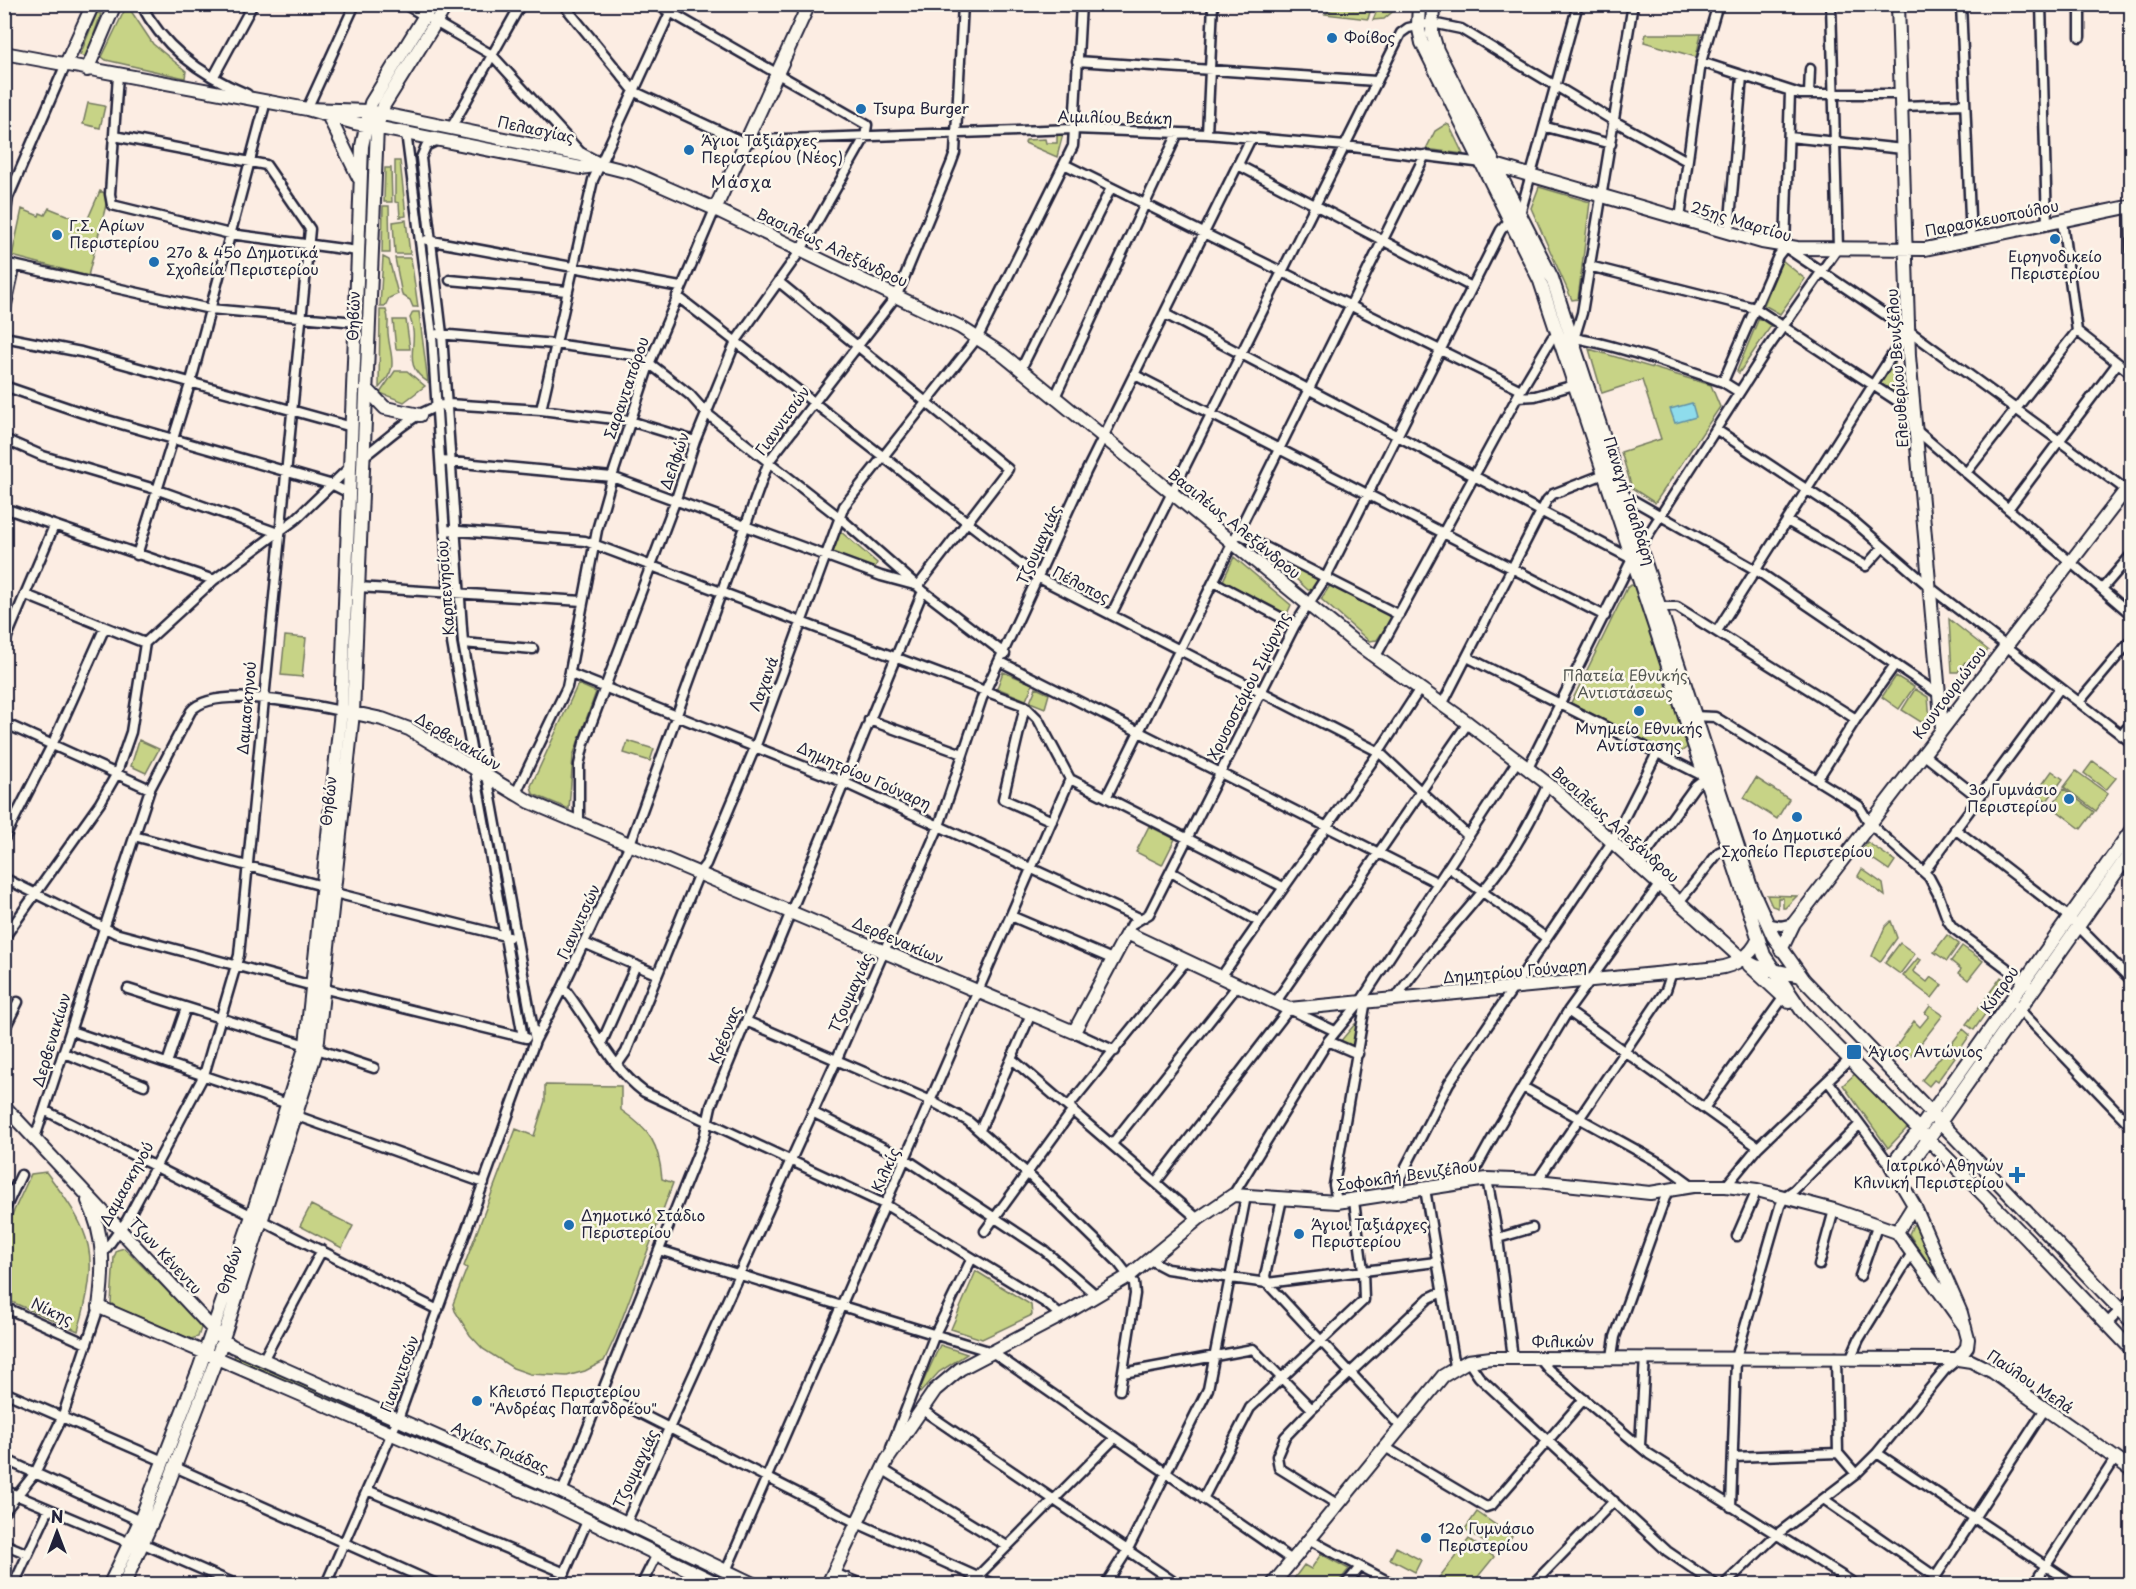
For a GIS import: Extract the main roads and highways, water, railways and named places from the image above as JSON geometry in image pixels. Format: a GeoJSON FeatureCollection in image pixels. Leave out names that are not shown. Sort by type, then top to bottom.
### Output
{"type":"FeatureCollection","features":[{"type":"Feature","properties":{"kind":"water"},"geometry":{"type":"Polygon","coordinates":[[[1692,403],[1696,417],[1675,423],[1670,409],[1692,403]]]}},
{"type":"Feature","properties":{"kind":"place","name":"Φοίβος"},"geometry":{"type":"Point","coordinates":[1332,38]}},
{"type":"Feature","properties":{"kind":"place","name":"Tsupa Burger"},"geometry":{"type":"Point","coordinates":[861,109]}},
{"type":"Feature","properties":{"kind":"place","name":"Άγιοι Ταξιάρχες Περιστερίου (Νέος)"},"geometry":{"type":"Point","coordinates":[689,150]}},
{"type":"Feature","properties":{"kind":"place","name":"Γ.Σ. Αρίων Περιστερίου"},"geometry":{"type":"Point","coordinates":[57,235]}},
{"type":"Feature","properties":{"kind":"place","name":"Ειρηνοδικείο Περιστερίου"},"geometry":{"type":"Point","coordinates":[2055,239]}},
{"type":"Feature","properties":{"kind":"place","name":"27ο & 45ο Δημοτικά Σχολεία Περιστερίου"},"geometry":{"type":"Point","coordinates":[154,262]}},
{"type":"Feature","properties":{"kind":"place","name":"Μνημείο Εθνικής Αντίστασης"},"geometry":{"type":"Point","coordinates":[1639,711]}},
{"type":"Feature","properties":{"kind":"place","name":"3ο Γυμνάσιο Περιστερίου"},"geometry":{"type":"Point","coordinates":[2069,799]}},
{"type":"Feature","properties":{"kind":"place","name":"1ο Δημοτικό Σχολείο Περιστερίου"},"geometry":{"type":"Point","coordinates":[1797,817]}},
{"type":"Feature","properties":{"kind":"place","name":"Άγιος Αντώνιος"},"geometry":{"type":"Point","coordinates":[1854,1052]}},
{"type":"Feature","properties":{"kind":"place","name":"Ιατρικό Αθηνών Κλινική Περιστερίου"},"geometry":{"type":"Point","coordinates":[2017,1175]}},
{"type":"Feature","properties":{"kind":"place","name":"Δημοτικό Στάδιο Περιστερίου"},"geometry":{"type":"Point","coordinates":[569,1225]}},
{"type":"Feature","properties":{"kind":"place","name":"Άγιοι Ταξιάρχες Περιστερίου"},"geometry":{"type":"Point","coordinates":[1299,1234]}},
{"type":"Feature","properties":{"kind":"place","name":"Κλειστό Περιστερίου \"Ανδρέας Παπανδρέου\""},"geometry":{"type":"Point","coordinates":[477,1401]}},
{"type":"Feature","properties":{"kind":"place","name":"12ο Γυμνάσιο Περιστερίου"},"geometry":{"type":"Point","coordinates":[1426,1538]}},
{"type":"Feature","properties":{"kind":"district","name":"Μάσχα"},"geometry":{"type":"Point","coordinates":[742,182]}},
{"type":"Feature","properties":{"kind":"park label","name":"Πλατεία Εθνικής Αντιστάσεως"},"geometry":{"type":"Point","coordinates":[1625,684]}}]}
